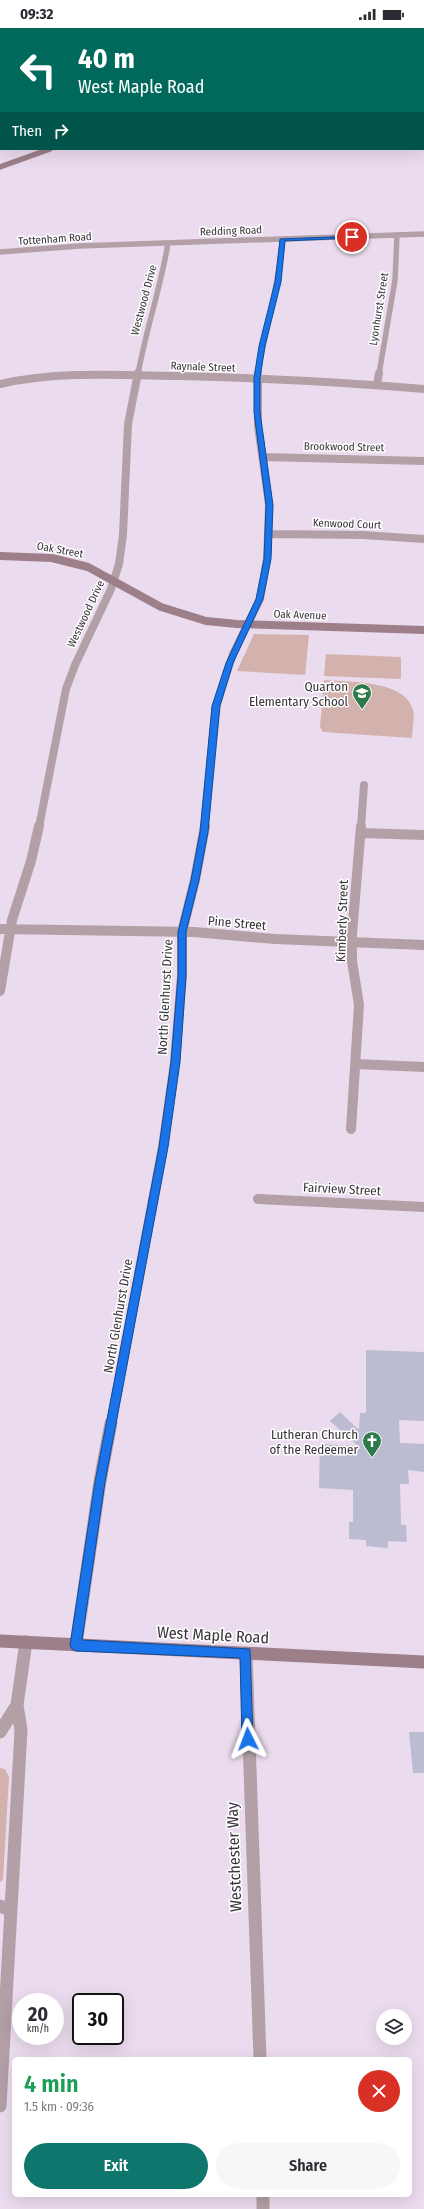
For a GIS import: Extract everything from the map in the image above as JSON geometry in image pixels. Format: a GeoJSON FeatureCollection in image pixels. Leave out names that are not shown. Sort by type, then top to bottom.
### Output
{"type":"FeatureCollection","features":[{"type":"Feature","properties":{"kind":"street"},"geometry":{"type":"LineString","coordinates":[[0,167],[47,150]]}},
{"type":"Feature","properties":{"kind":"street","name":"Redding Road"},"geometry":{"type":"LineString","coordinates":[[111,245],[424,234]]}},
{"type":"Feature","properties":{"kind":"street","name":"Lyonhurst Street"},"geometry":{"type":"LineString","coordinates":[[377,385],[395,280],[397,235]]}},
{"type":"Feature","properties":{"kind":"street","name":"North Glenhurst Drive"},"geometry":{"type":"LineString","coordinates":[[76,1645],[100,1482],[163,1147],[175,1062],[182,976],[182,932],[195,880],[204,832],[216,706],[226,671],[260,599],[270,534],[268,488],[257,412],[257,378],[262,346],[279,278],[283,239]]}},
{"type":"Feature","properties":{"kind":"street","name":"Westwood Drive"},"geometry":{"type":"LineString","coordinates":[[0,991],[10,929],[38,835],[48,787],[57,728],[66,689],[114,580],[122,549],[126,443],[136,375],[147,330],[162,281],[168,243]]}},
{"type":"Feature","properties":{"kind":"street","name":"Tottenham Road"},"geometry":{"type":"LineString","coordinates":[[0,252],[111,245]]}},
{"type":"Feature","properties":{"kind":"street","name":"Raynale Street"},"geometry":{"type":"LineString","coordinates":[[0,384],[38,377],[136,375],[257,378],[424,389]]}},
{"type":"Feature","properties":{"kind":"street","name":"Brookwood Street"},"geometry":{"type":"LineString","coordinates":[[263,458],[424,461]]}},
{"type":"Feature","properties":{"kind":"street","name":"Kenwood Court"},"geometry":{"type":"LineString","coordinates":[[270,534],[345,535],[424,539]]}},
{"type":"Feature","properties":{"kind":"street","name":"Oak Street"},"geometry":{"type":"LineString","coordinates":[[0,556],[32,556],[66,561],[98,571],[114,580]]}},
{"type":"Feature","properties":{"kind":"street","name":"Oak Avenue"},"geometry":{"type":"LineString","coordinates":[[114,580],[152,602],[180,614],[213,622],[424,630]]}},
{"type":"Feature","properties":{"kind":"street","name":"Kimberly Street"},"geometry":{"type":"LineString","coordinates":[[351,1129],[359,1005],[352,961],[352,942],[364,785]]}},
{"type":"Feature","properties":{"kind":"street"},"geometry":{"type":"LineString","coordinates":[[361,833],[424,835]]}},
{"type":"Feature","properties":{"kind":"street","name":"Pine Street"},"geometry":{"type":"LineString","coordinates":[[0,929],[182,932],[275,940],[424,945]]}},
{"type":"Feature","properties":{"kind":"street"},"geometry":{"type":"LineString","coordinates":[[355,1064],[424,1067]]}},
{"type":"Feature","properties":{"kind":"street","name":"Fairview Street"},"geometry":{"type":"LineString","coordinates":[[258,1199],[424,1207]]}},
{"type":"Feature","properties":{"kind":"street","name":"West Maple Road"},"geometry":{"type":"LineString","coordinates":[[0,1641],[424,1662]]}},
{"type":"Feature","properties":{"kind":"street"},"geometry":{"type":"LineString","coordinates":[[0,2106],[5,1908],[21,1730],[17,1706],[26,1642]]}},
{"type":"Feature","properties":{"kind":"street","name":"Westchester Way"},"geometry":{"type":"LineString","coordinates":[[246,1653],[260,2057]]}},
{"type":"Feature","properties":{"kind":"street"},"geometry":{"type":"LineString","coordinates":[[0,1732],[17,1706]]}},
{"type":"Feature","properties":{"kind":"street"},"geometry":{"type":"LineString","coordinates":[[263,2197],[263,2209]]}},
{"type":"Feature","properties":{"kind":"shaded area"},"geometry":{"type":"Polygon","coordinates":[[[254,634],[309,635],[305,675],[237,671],[254,634]]]}},
{"type":"Feature","properties":{"kind":"shaded area"},"geometry":{"type":"Polygon","coordinates":[[[326,654],[401,657],[401,679],[324,676],[326,654]]]}},
{"type":"Feature","properties":{"kind":"shaded area"},"geometry":{"type":"Polygon","coordinates":[[[324,680],[375,684],[400,693],[408,700],[414,713],[412,738],[323,732],[320,727],[324,680]]]}},
{"type":"Feature","properties":{"kind":"shaded area"},"geometry":{"type":"Polygon","coordinates":[[[0,1768],[5,1769],[9,1777],[3,1880],[0,1882],[0,1768]]]}},
{"type":"Feature","properties":{"kind":"building","name":"Lutheran Church of the Redeemer"},"geometry":{"type":"Polygon","coordinates":[[[366,1350],[424,1352],[424,1421],[399,1420],[400,1443],[424,1444],[424,1472],[408,1470],[409,1484],[400,1484],[401,1525],[406,1525],[407,1542],[388,1541],[388,1548],[366,1546],[366,1540],[349,1539],[349,1522],[353,1522],[353,1490],[319,1488],[320,1444],[358,1446],[330,1421],[340,1412],[359,1430],[360,1413],[366,1413],[366,1350]]]}},
{"type":"Feature","properties":{"kind":"building"},"geometry":{"type":"Polygon","coordinates":[[[409,1732],[424,1732],[424,1773],[413,1773],[409,1732]]]}},
{"type":"Feature","properties":{"kind":"place","name":"Quarton Elementary School"},"geometry":{"type":"Point","coordinates":[362,710]}},
{"type":"Feature","properties":{"kind":"place","name":"Lutheran Church of the Redeemer"},"geometry":{"type":"Point","coordinates":[372,1458]}},
{"type":"Feature","properties":{"kind":"route"},"geometry":{"type":"LineString","coordinates":[[248,1739],[246,1653],[76,1645],[100,1482],[114,1415],[163,1147],[175,1062],[182,976],[181,939],[195,880],[204,832],[208,804],[212,739],[216,706],[219,691],[229,663],[242,633],[252,617],[260,599],[267,559],[270,534],[269,505],[268,488],[258,426],[256,392],[257,371],[278,282],[283,239],[352,237]]}}]}
